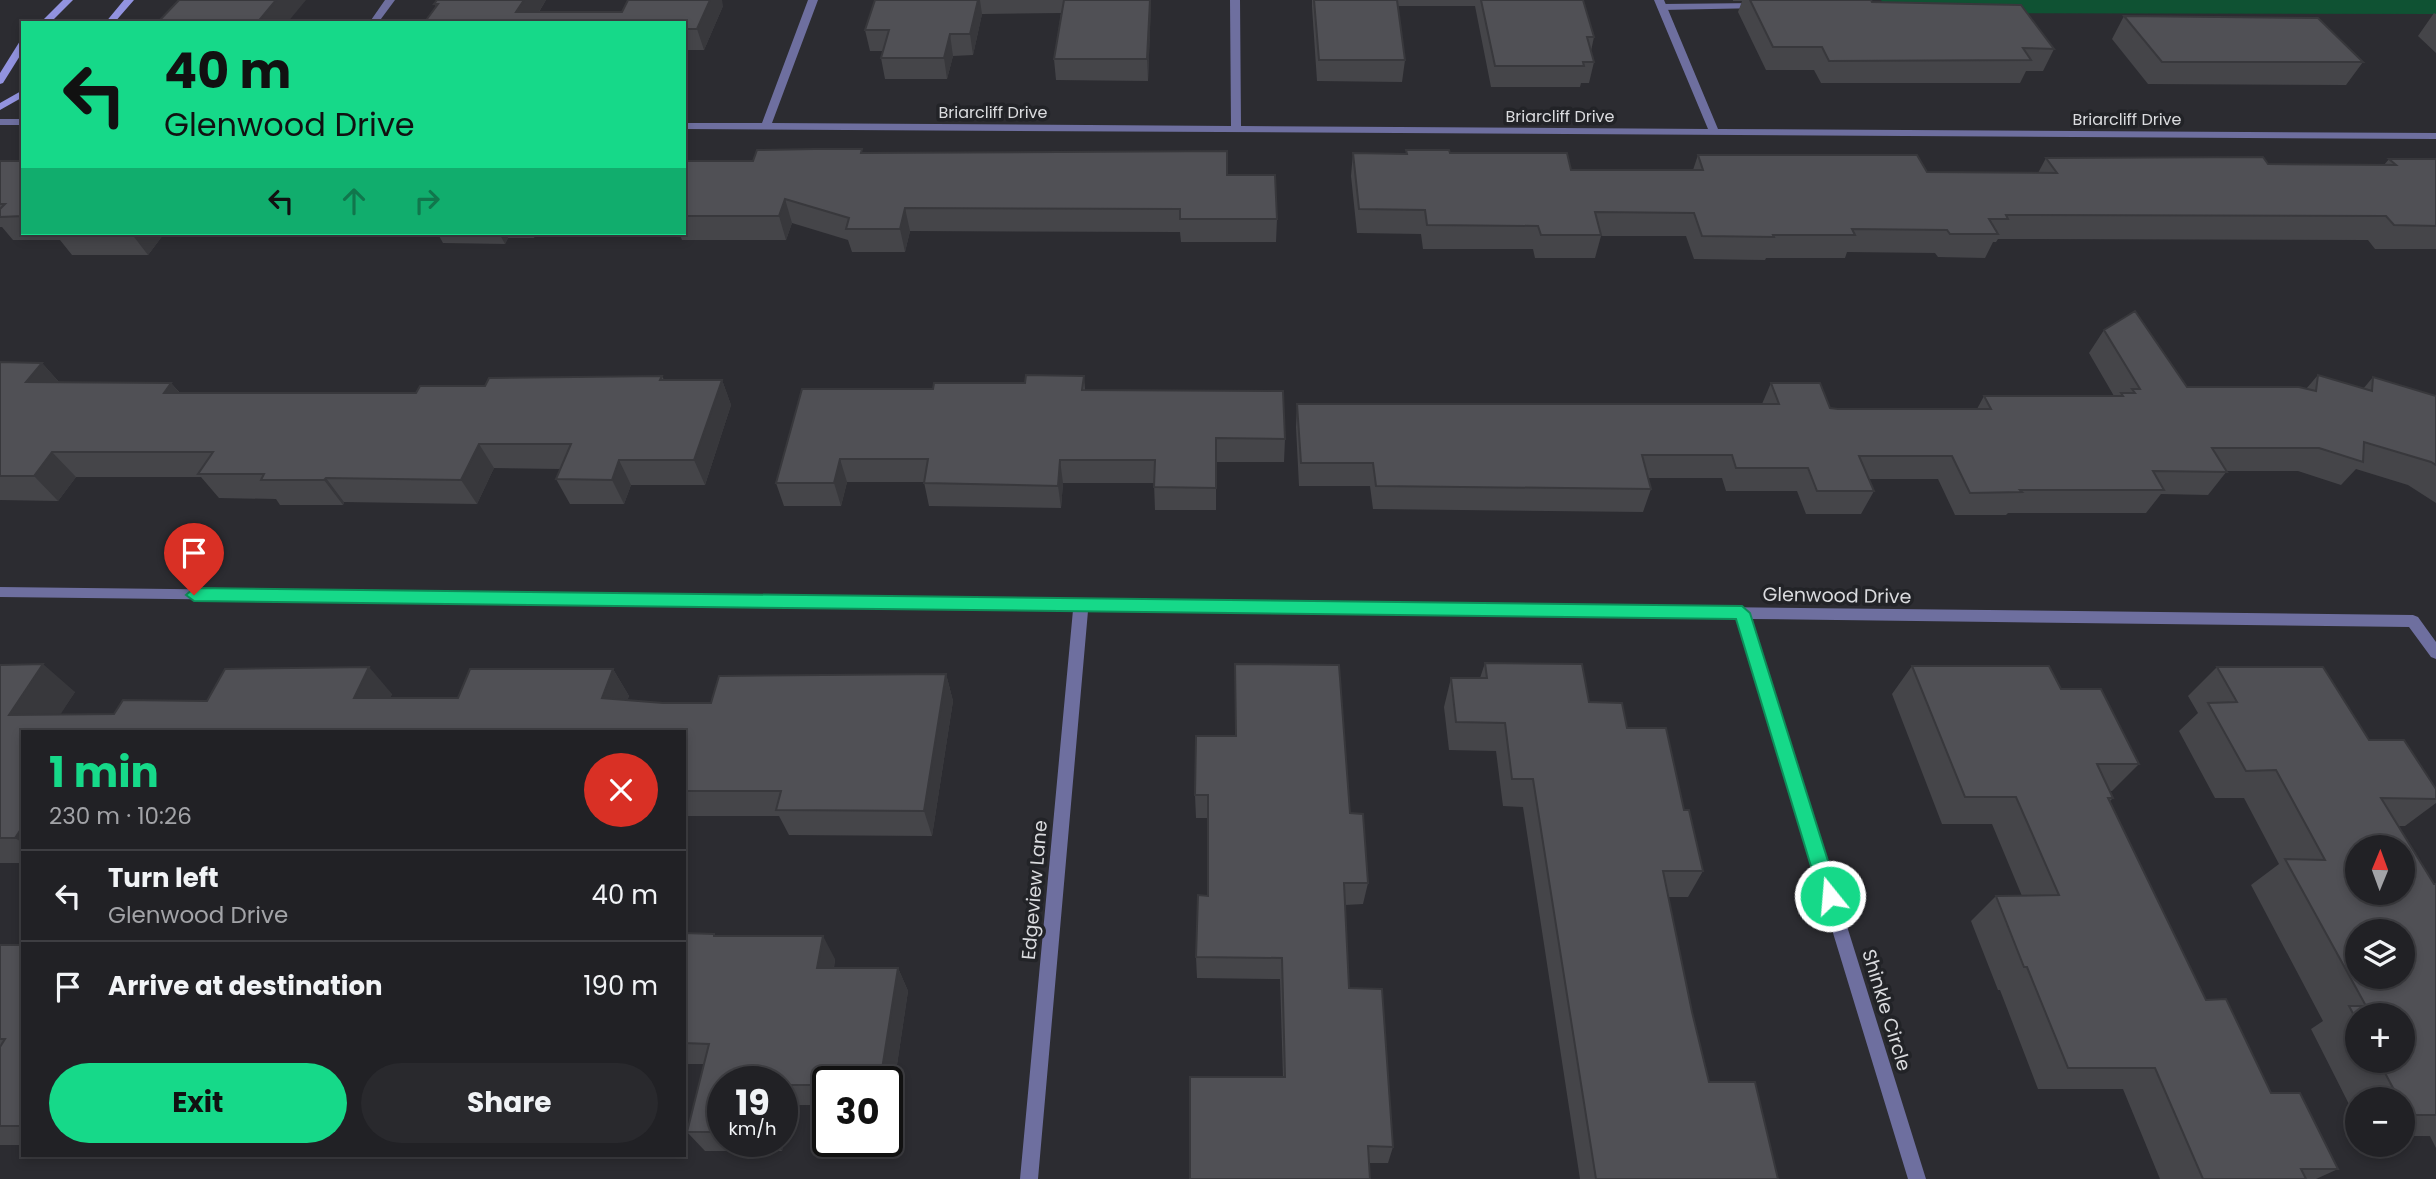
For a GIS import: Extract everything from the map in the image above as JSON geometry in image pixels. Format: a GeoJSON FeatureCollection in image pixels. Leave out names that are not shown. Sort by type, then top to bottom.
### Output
{"type":"FeatureCollection","features":[{"type":"Feature","properties":{"kind":"main road"},"geometry":{"type":"LineString","coordinates":[[46,21],[68,0]]}},
{"type":"Feature","properties":{"kind":"main road"},"geometry":{"type":"LineString","coordinates":[[111,21],[128,0]]}},
{"type":"Feature","properties":{"kind":"main road"},"geometry":{"type":"LineString","coordinates":[[0,81],[21,46]]}},
{"type":"Feature","properties":{"kind":"main road"},"geometry":{"type":"LineString","coordinates":[[0,107],[21,94]]}},
{"type":"Feature","properties":{"kind":"street"},"geometry":{"type":"LineString","coordinates":[[374,21],[390,0]]}},
{"type":"Feature","properties":{"kind":"street"},"geometry":{"type":"LineString","coordinates":[[766,127],[813,0]]}},
{"type":"Feature","properties":{"kind":"street"},"geometry":{"type":"LineString","coordinates":[[1235,0],[1236,129]]}},
{"type":"Feature","properties":{"kind":"street"},"geometry":{"type":"LineString","coordinates":[[1714,132],[1661,4],[1767,6]]}},
{"type":"Feature","properties":{"kind":"street"},"geometry":{"type":"LineString","coordinates":[[0,122],[21,122]]}},
{"type":"Feature","properties":{"kind":"street","name":"Briarcliff Drive"},"geometry":{"type":"LineString","coordinates":[[686,126],[2436,136]]}},
{"type":"Feature","properties":{"kind":"street","name":"Glenwood Drive"},"geometry":{"type":"LineString","coordinates":[[0,592],[2413,621],[2436,653]]}},
{"type":"Feature","properties":{"kind":"street","name":"Edgeview Lane"},"geometry":{"type":"LineString","coordinates":[[1029,1179],[1081,605]]}},
{"type":"Feature","properties":{"kind":"street","name":"Shinkle Circle"},"geometry":{"type":"LineString","coordinates":[[1742,613],[1917,1179]]}},
{"type":"Feature","properties":{"kind":"green space"},"geometry":{"type":"Polygon","coordinates":[[[1881,0],[2436,0],[2436,14],[1889,13],[1881,0]]]}},
{"type":"Feature","properties":{"kind":"building"},"geometry":{"type":"Polygon","coordinates":[[[179,0],[276,0],[259,21],[159,21],[179,0]]]}},
{"type":"Feature","properties":{"kind":"building"},"geometry":{"type":"Polygon","coordinates":[[[437,0],[524,0],[516,12],[622,12],[628,0],[710,0],[697,29],[686,29],[686,21],[425,21],[438,4],[434,4],[437,0]]]}},
{"type":"Feature","properties":{"kind":"building"},"geometry":{"type":"Polygon","coordinates":[[[875,0],[978,0],[970,34],[950,34],[944,58],[881,58],[889,30],[865,30],[875,0]]]}},
{"type":"Feature","properties":{"kind":"building"},"geometry":{"type":"Polygon","coordinates":[[[1064,0],[1150,0],[1147,59],[1054,59],[1064,0]]]}},
{"type":"Feature","properties":{"kind":"building"},"geometry":{"type":"Polygon","coordinates":[[[1314,0],[1397,0],[1405,60],[1319,60],[1314,0]]]}},
{"type":"Feature","properties":{"kind":"building"},"geometry":{"type":"Polygon","coordinates":[[[1481,0],[1583,0],[1594,37],[1587,37],[1594,62],[1583,62],[1584,66],[1495,66],[1481,0]]]}},
{"type":"Feature","properties":{"kind":"building"},"geometry":{"type":"Polygon","coordinates":[[[1750,0],[1871,0],[2021,5],[2054,49],[2023,48],[2031,60],[1829,61],[1822,47],[1773,47],[1750,0]]]}},
{"type":"Feature","properties":{"kind":"building"},"geometry":{"type":"Polygon","coordinates":[[[2124,16],[2318,18],[2363,62],[2162,62],[2124,16]]]}},
{"type":"Feature","properties":{"kind":"building"},"geometry":{"type":"Polygon","coordinates":[[[862,149],[861,153],[1227,151],[1227,175],[1275,175],[1277,219],[1180,219],[1180,209],[905,208],[900,229],[846,229],[849,218],[785,199],[779,216],[686,216],[686,161],[753,161],[757,150],[862,149]]]}},
{"type":"Feature","properties":{"kind":"building"},"geometry":{"type":"Polygon","coordinates":[[[1406,150],[1449,150],[1450,153],[1567,153],[1571,170],[1703,170],[1698,155],[1917,155],[1927,172],[2057,173],[2046,158],[2263,157],[2268,164],[2396,165],[2389,159],[2436,159],[2436,226],[2394,225],[2386,216],[2006,215],[2008,219],[1989,219],[1998,234],[1950,234],[1947,230],[1852,229],[1855,235],[1702,236],[1694,213],[1595,212],[1601,235],[1541,235],[1538,226],[1427,225],[1425,210],[1359,209],[1353,153],[1407,154],[1406,150]]]}},
{"type":"Feature","properties":{"kind":"building"},"geometry":{"type":"Polygon","coordinates":[[[0,161],[21,161],[21,216],[0,217],[0,209],[5,204],[0,204],[0,161]]]}},
{"type":"Feature","properties":{"kind":"building"},"geometry":{"type":"Polygon","coordinates":[[[2135,311],[2187,387],[2299,387],[2316,391],[2318,375],[2372,391],[2373,377],[2436,396],[2436,465],[2364,442],[2363,462],[2319,448],[2212,448],[2227,472],[2153,471],[2164,490],[2020,490],[2022,492],[1970,493],[1952,456],[1859,456],[1874,491],[1817,491],[1808,468],[1736,468],[1732,455],[1642,455],[1651,489],[1376,486],[1373,463],[1301,463],[1297,404],[1779,404],[1771,383],[1820,383],[1830,408],[1838,409],[1991,409],[1984,396],[2123,396],[2121,393],[2135,393],[2132,389],[2140,389],[2104,330],[2135,311]]]}},
{"type":"Feature","properties":{"kind":"building"},"geometry":{"type":"Polygon","coordinates":[[[0,362],[42,363],[26,382],[171,383],[164,393],[416,393],[420,386],[485,386],[489,378],[662,376],[660,380],[722,380],[694,460],[619,460],[612,480],[556,479],[571,444],[479,444],[461,480],[261,480],[264,474],[198,474],[213,452],[52,452],[34,476],[0,476],[0,362]]]}},
{"type":"Feature","properties":{"kind":"building"},"geometry":{"type":"Polygon","coordinates":[[[1026,375],[1084,376],[1082,390],[1283,391],[1285,439],[1216,438],[1216,488],[1154,487],[1155,460],[1060,460],[1058,486],[924,483],[928,459],[840,459],[834,483],[776,483],[802,389],[933,389],[934,383],[1025,383],[1026,375]]]}},
{"type":"Feature","properties":{"kind":"building"},"geometry":{"type":"Polygon","coordinates":[[[1485,663],[1582,664],[1589,702],[1622,703],[1627,728],[1666,728],[1684,810],[1689,810],[1703,871],[1663,871],[1709,1082],[1755,1082],[1778,1179],[1596,1179],[1533,779],[1512,779],[1505,723],[1456,722],[1451,678],[1487,678],[1485,663]]]}},
{"type":"Feature","properties":{"kind":"building"},"geometry":{"type":"Polygon","coordinates":[[[43,664],[9,715],[114,714],[123,700],[207,701],[225,669],[369,667],[354,698],[458,698],[470,669],[613,669],[602,698],[663,703],[711,703],[719,676],[946,674],[924,811],[776,810],[781,791],[686,791],[686,730],[21,730],[21,829],[15,838],[0,838],[0,665],[43,664]]]}},
{"type":"Feature","properties":{"kind":"building"},"geometry":{"type":"Polygon","coordinates":[[[1235,664],[1339,665],[1350,813],[1363,814],[1368,883],[1344,883],[1349,988],[1382,989],[1393,1147],[1368,1146],[1370,1179],[1190,1179],[1190,1077],[1285,1077],[1282,958],[1196,957],[1198,895],[1208,896],[1208,795],[1195,795],[1196,736],[1236,736],[1235,664]]]}},
{"type":"Feature","properties":{"kind":"building"},"geometry":{"type":"Polygon","coordinates":[[[1912,666],[2049,666],[2061,689],[2101,689],[2139,764],[2097,764],[2113,798],[2108,798],[2206,1000],[2226,999],[2271,1093],[2300,1093],[2338,1169],[2301,1169],[2306,1179],[2203,1179],[2155,1068],[2068,1068],[1996,896],[2059,895],[2016,797],[1965,797],[1912,666]]]}},
{"type":"Feature","properties":{"kind":"building"},"geometry":{"type":"Polygon","coordinates":[[[2217,667],[2323,667],[2369,740],[2404,740],[2436,789],[2436,799],[2381,798],[2404,835],[2345,835],[2345,905],[2415,905],[2415,853],[2436,884],[2436,1115],[2415,1115],[2415,1087],[2393,1087],[2385,1073],[2415,1073],[2415,1003],[2364,1003],[2357,989],[2415,989],[2415,919],[2345,919],[2345,968],[2285,859],[2325,860],[2276,770],[2246,771],[2208,703],[2237,702],[2217,667]]]}},
{"type":"Feature","properties":{"kind":"building"},"geometry":{"type":"Polygon","coordinates":[[[686,933],[714,936],[823,936],[817,968],[898,968],[883,1066],[812,1066],[812,1085],[798,1085],[798,1066],[707,1066],[707,1132],[687,1132],[709,1044],[686,1043],[686,933]]]}},
{"type":"Feature","properties":{"kind":"building"},"geometry":{"type":"Polygon","coordinates":[[[0,945],[21,945],[21,1126],[0,1126],[0,1047],[5,1039],[0,1039],[0,945]]]}},
{"type":"Feature","properties":{"kind":"route"},"geometry":{"type":"LineString","coordinates":[[194,595],[1742,613],[1830,896]]}}]}
